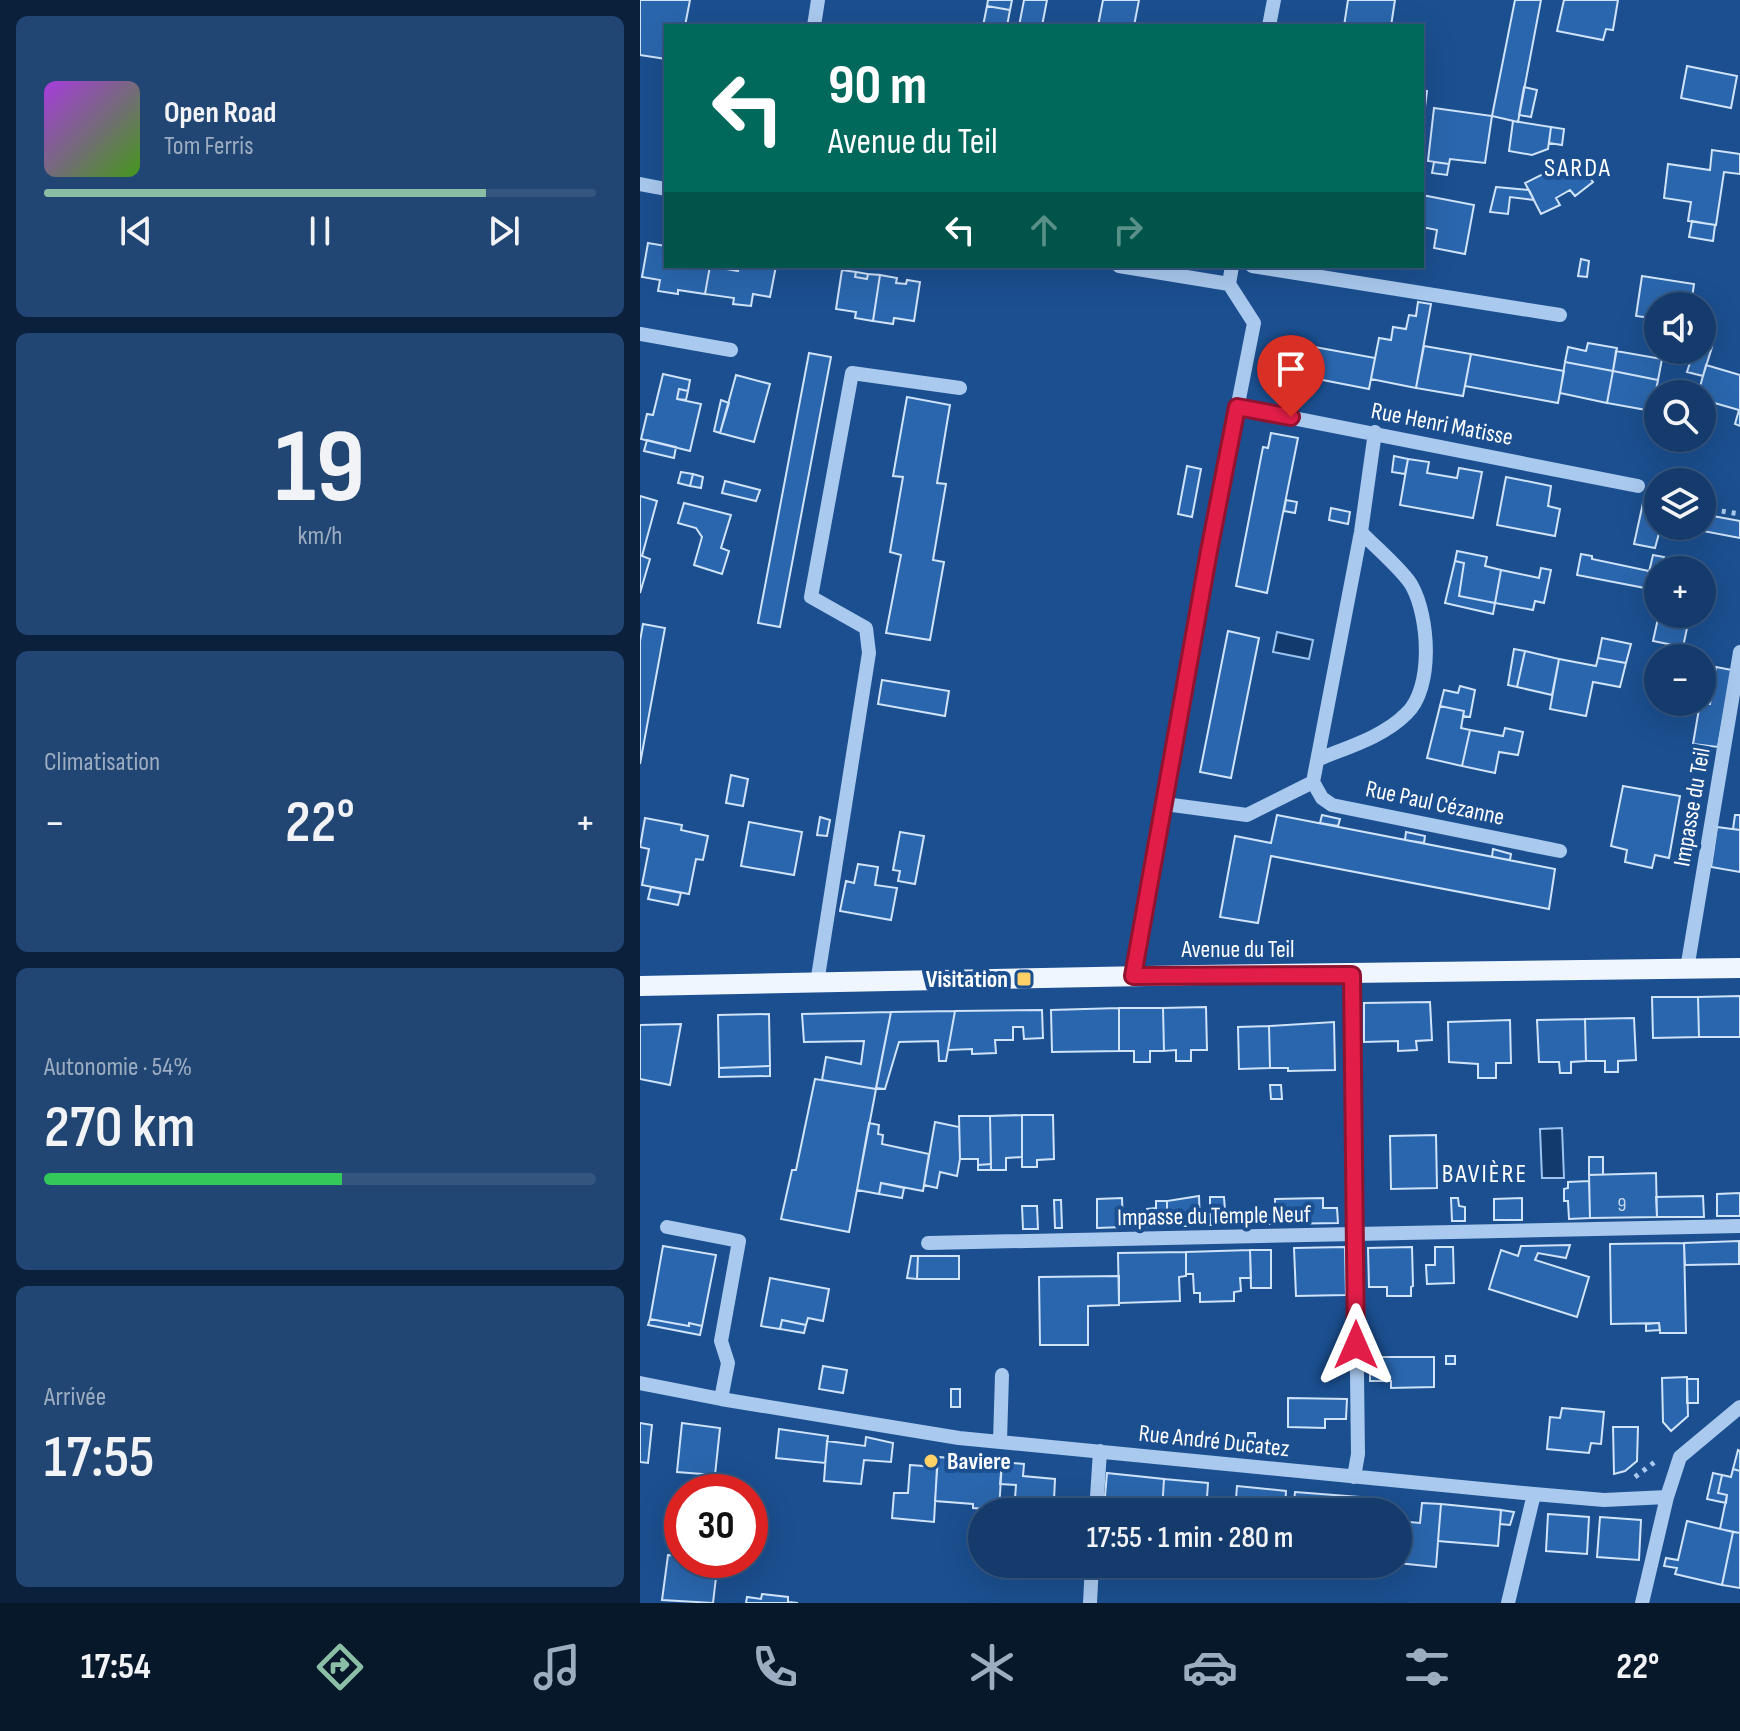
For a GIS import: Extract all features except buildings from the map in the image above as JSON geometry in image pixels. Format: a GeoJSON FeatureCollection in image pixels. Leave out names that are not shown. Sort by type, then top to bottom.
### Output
{"type":"FeatureCollection","features":[{"type":"Feature","properties":{"kind":"main road","name":"Avenue du Teil"},"geometry":{"type":"LineString","coordinates":[[640,986],[1740,968]]}},
{"type":"Feature","properties":{"kind":"street"},"geometry":{"type":"LineString","coordinates":[[814,24],[818,0]]}},
{"type":"Feature","properties":{"kind":"street"},"geometry":{"type":"LineString","coordinates":[[1269,24],[1274,0]]}},
{"type":"Feature","properties":{"kind":"street"},"geometry":{"type":"LineString","coordinates":[[640,184],[664,189]]}},
{"type":"Feature","properties":{"kind":"street"},"geometry":{"type":"LineString","coordinates":[[1131,268],[1229,284]]}},
{"type":"Feature","properties":{"kind":"street"},"geometry":{"type":"LineString","coordinates":[[1133,976],[1209,551],[1254,323],[1229,284],[1232,268]]}},
{"type":"Feature","properties":{"kind":"street"},"geometry":{"type":"LineString","coordinates":[[1265,268],[1560,315]]}},
{"type":"Feature","properties":{"kind":"street"},"geometry":{"type":"LineString","coordinates":[[640,334],[731,350]]}},
{"type":"Feature","properties":{"kind":"street"},"geometry":{"type":"LineString","coordinates":[[817,983],[869,653],[866,628],[811,597],[852,373],[960,388]]}},
{"type":"Feature","properties":{"kind":"street","name":"Rue Henri Matisse"},"geometry":{"type":"LineString","coordinates":[[1237,407],[1638,486]]}},
{"type":"Feature","properties":{"kind":"street"},"geometry":{"type":"LineString","coordinates":[[1165,804],[1247,815],[1313,782],[1361,532],[1375,432]]}},
{"type":"Feature","properties":{"kind":"street","name":"Rue Paul Cézanne"},"geometry":{"type":"LineString","coordinates":[[1319,759],[1377,734],[1408,713],[1425,680],[1425,632],[1412,585],[1361,532]]}},
{"type":"Feature","properties":{"kind":"street","name":"Impasse du Teil"},"geometry":{"type":"LineString","coordinates":[[1687,969],[1740,652]]}},
{"type":"Feature","properties":{"kind":"street","name":"Rue Paul Cézanne"},"geometry":{"type":"LineString","coordinates":[[1313,782],[1322,798],[1332,805],[1560,851]]}},
{"type":"Feature","properties":{"kind":"street"},"geometry":{"type":"LineString","coordinates":[[1352,975],[1358,1454],[1354,1477]]}},
{"type":"Feature","properties":{"kind":"street","name":"Impasse du Temple Neuf"},"geometry":{"type":"LineString","coordinates":[[928,1243],[1740,1226]]}},
{"type":"Feature","properties":{"kind":"street"},"geometry":{"type":"LineString","coordinates":[[667,1227],[739,1241],[721,1341],[728,1363],[721,1399]]}},
{"type":"Feature","properties":{"kind":"street"},"geometry":{"type":"LineString","coordinates":[[1000,1441],[1002,1375]]}},
{"type":"Feature","properties":{"kind":"street","name":"Rue André Ducatez"},"geometry":{"type":"LineString","coordinates":[[640,1383],[944,1435],[1534,1494],[1604,1500],[1667,1497]]}},
{"type":"Feature","properties":{"kind":"street"},"geometry":{"type":"LineString","coordinates":[[1642,1603],[1667,1497],[1680,1457],[1740,1407]]}},
{"type":"Feature","properties":{"kind":"street"},"geometry":{"type":"LineString","coordinates":[[1097,1498],[1100,1451]]}},
{"type":"Feature","properties":{"kind":"street"},"geometry":{"type":"LineString","coordinates":[[1508,1603],[1534,1494]]}},
{"type":"Feature","properties":{"kind":"street"},"geometry":{"type":"LineString","coordinates":[[1090,1603],[1091,1578]]}},
{"type":"Feature","properties":{"kind":"path"},"geometry":{"type":"LineString","coordinates":[[1716,510],[1740,514]]}},
{"type":"Feature","properties":{"kind":"water"},"geometry":{"type":"Polygon","coordinates":[[[1277,632],[1313,640],[1309,659],[1273,652],[1277,632]]]}},
{"type":"Feature","properties":{"kind":"water"},"geometry":{"type":"Polygon","coordinates":[[[1562,1128],[1564,1178],[1542,1178],[1540,1129],[1562,1128]]]}},
{"type":"Feature","properties":{"kind":"place","name":"Visitation"},"geometry":{"type":"Point","coordinates":[1024,979]}},
{"type":"Feature","properties":{"kind":"place","name":"Baviere"},"geometry":{"type":"Point","coordinates":[931,1461]}},
{"type":"Feature","properties":{"kind":"district","name":"SARDA"},"geometry":{"type":"Point","coordinates":[1578,168]}},
{"type":"Feature","properties":{"kind":"district","name":"BAVIÈRE"},"geometry":{"type":"Point","coordinates":[1485,1174]}},
{"type":"Feature","properties":{"kind":"route"},"geometry":{"type":"LineString","coordinates":[[1291,417],[1237,407],[1133,976],[1352,975],[1356,1345]]}}]}
